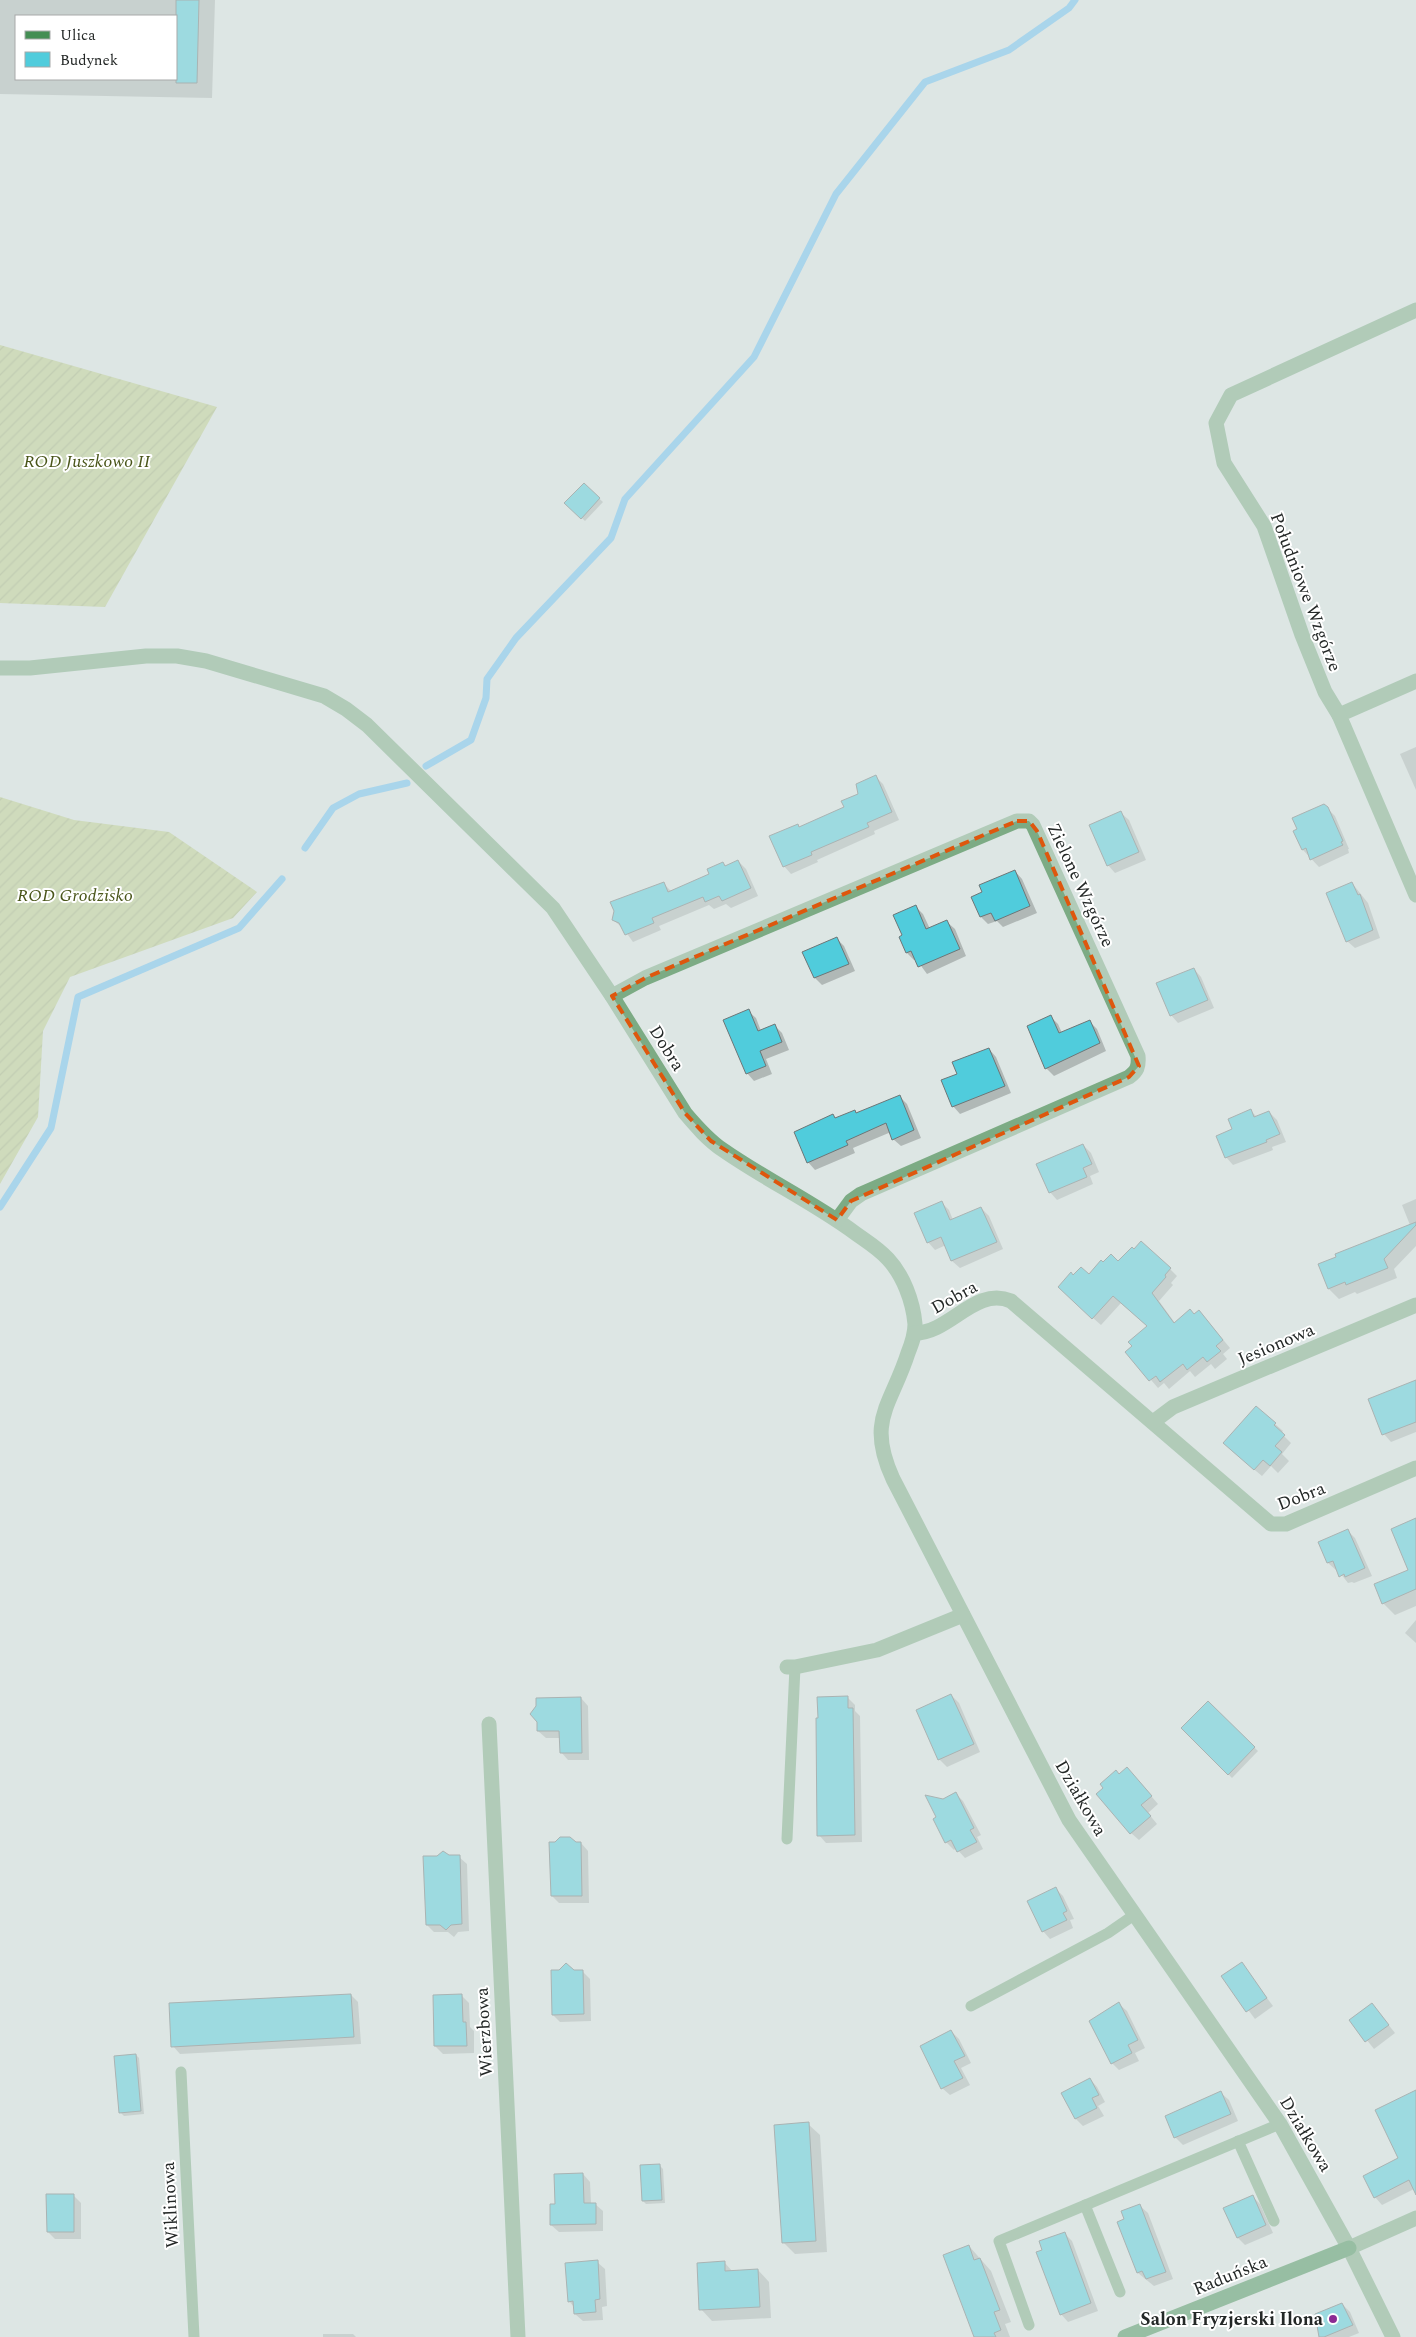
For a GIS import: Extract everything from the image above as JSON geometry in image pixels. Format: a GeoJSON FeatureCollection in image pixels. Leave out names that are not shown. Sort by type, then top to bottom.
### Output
{"type":"FeatureCollection","features":[{"type":"Feature","properties":{"kind":"street","name":"Południowe Wzgórze"},"geometry":{"type":"LineString","coordinates":[[1416,310],[1231,395],[1216,423],[1224,463],[1264,526],[1302,635],[1325,692],[1339,715],[1416,895]]}},
{"type":"Feature","properties":{"kind":"street","name":"Dobra"},"geometry":{"type":"LineString","coordinates":[[0,668],[30,668],[146,656],[177,656],[206,661],[324,696],[346,709],[367,725],[553,908],[612,996],[685,1113],[698,1128],[722,1150],[837,1220],[878,1249],[897,1270],[909,1296],[914,1315],[915,1333],[926,1333],[937,1329],[981,1300],[1002,1297],[1011,1301],[1153,1422],[1258,1515],[1271,1524],[1278,1526],[1415,1470]]}},
{"type":"Feature","properties":{"kind":"street"},"geometry":{"type":"LineString","coordinates":[[1339,715],[1416,680]]}},
{"type":"Feature","properties":{"kind":"street","name":"Zielone Wzgórze"},"geometry":{"type":"LineString","coordinates":[[612,996],[645,978],[1017,821],[1029,821],[1033,825],[1138,1056],[1139,1066],[1135,1073],[1129,1077],[861,1194],[851,1201],[837,1220]]}},
{"type":"Feature","properties":{"kind":"street","name":"Jesionowa"},"geometry":{"type":"LineString","coordinates":[[1153,1422],[1173,1407],[1416,1305]]}},
{"type":"Feature","properties":{"kind":"street","name":"Działkowa"},"geometry":{"type":"LineString","coordinates":[[915,1333],[906,1361],[886,1405],[880,1424],[884,1460],[893,1479],[1069,1820],[1280,2124],[1349,2248],[1393,2337]]}},
{"type":"Feature","properties":{"kind":"street"},"geometry":{"type":"LineString","coordinates":[[791,1667],[877,1650],[963,1615]]}},
{"type":"Feature","properties":{"kind":"street","name":"Wierzbowa"},"geometry":{"type":"LineString","coordinates":[[489,1724],[518,2337]]}},
{"type":"Feature","properties":{"kind":"street"},"geometry":{"type":"LineString","coordinates":[[1349,2248],[1416,2218]]}},
{"type":"Feature","properties":{"kind":"street","name":"Raduńska"},"geometry":{"type":"LineString","coordinates":[[1125,2337],[1349,2248]]}},
{"type":"Feature","properties":{"kind":"lane"},"geometry":{"type":"LineString","coordinates":[[787,1839],[791,1667]]}},
{"type":"Feature","properties":{"kind":"lane"},"geometry":{"type":"LineString","coordinates":[[971,2006],[1108,1933],[1134,1915]]}},
{"type":"Feature","properties":{"kind":"lane","name":"Wiklinowa"},"geometry":{"type":"LineString","coordinates":[[181,2072],[194,2337]]}},
{"type":"Feature","properties":{"kind":"lane"},"geometry":{"type":"LineString","coordinates":[[1029,2325],[999,2241],[1280,2124]]}},
{"type":"Feature","properties":{"kind":"lane"},"geometry":{"type":"LineString","coordinates":[[1238,2141],[1274,2221]]}},
{"type":"Feature","properties":{"kind":"lane"},"geometry":{"type":"LineString","coordinates":[[1085,2205],[1120,2292]]}},
{"type":"Feature","properties":{"kind":"highlighted area"},"geometry":{"type":"Polygon","coordinates":[[[1017,821],[1029,821],[1037,831],[1139,1066],[1129,1077],[851,1201],[837,1220],[711,1141],[685,1113],[612,996],[645,978],[1017,821]]]}},
{"type":"Feature","properties":{"kind":"green space","name":"ROD Juszkowo II"},"geometry":{"type":"Polygon","coordinates":[[[0,345],[217,407],[105,607],[0,603],[0,345]]]}},
{"type":"Feature","properties":{"kind":"green space","name":"ROD Grodzisko"},"geometry":{"type":"Polygon","coordinates":[[[0,797],[74,820],[169,832],[257,892],[233,918],[70,977],[43,1031],[38,1117],[0,1184],[0,797]]]}},
{"type":"Feature","properties":{"kind":"building"},"geometry":{"type":"Polygon","coordinates":[[[176,0],[199,0],[197,83],[176,83],[176,80],[178,80],[178,15],[176,15],[176,0]]]}},
{"type":"Feature","properties":{"kind":"building"},"geometry":{"type":"Polygon","coordinates":[[[584,483],[600,498],[581,519],[564,503],[584,483]]]}},
{"type":"Feature","properties":{"kind":"building"},"geometry":{"type":"Polygon","coordinates":[[[876,775],[892,812],[867,823],[869,827],[811,852],[812,855],[783,867],[769,836],[798,824],[799,827],[844,807],[841,801],[858,794],[856,784],[876,775]]]}},
{"type":"Feature","properties":{"kind":"building"},"geometry":{"type":"Polygon","coordinates":[[[1324,804],[1328,807],[1343,845],[1310,860],[1306,848],[1302,850],[1293,831],[1297,829],[1292,818],[1324,804]]]}},
{"type":"Feature","properties":{"kind":"building"},"geometry":{"type":"Polygon","coordinates":[[[1121,811],[1139,852],[1107,866],[1089,825],[1121,811]]]}},
{"type":"Feature","properties":{"kind":"building"},"geometry":{"type":"Polygon","coordinates":[[[738,860],[751,888],[722,901],[719,896],[705,902],[703,897],[652,918],[654,923],[625,935],[619,923],[612,920],[614,911],[610,902],[664,882],[668,892],[709,874],[707,869],[723,862],[725,866],[738,860]]]}},
{"type":"Feature","properties":{"kind":"building"},"geometry":{"type":"Polygon","coordinates":[[[1015,870],[1030,906],[995,921],[991,913],[980,917],[971,897],[982,892],[979,885],[1015,870]]]}},
{"type":"Feature","properties":{"kind":"building"},"geometry":{"type":"Polygon","coordinates":[[[1352,882],[1358,895],[1360,894],[1373,930],[1346,942],[1326,893],[1352,882]]]}},
{"type":"Feature","properties":{"kind":"building"},"geometry":{"type":"Polygon","coordinates":[[[916,905],[926,929],[947,920],[960,949],[918,967],[911,951],[906,953],[899,937],[902,935],[893,915],[916,905]]]}},
{"type":"Feature","properties":{"kind":"building"},"geometry":{"type":"Polygon","coordinates":[[[837,937],[849,964],[814,978],[802,952],[837,937]]]}},
{"type":"Feature","properties":{"kind":"building"},"geometry":{"type":"Polygon","coordinates":[[[1194,968],[1208,1000],[1170,1016],[1156,983],[1194,968]]]}},
{"type":"Feature","properties":{"kind":"building"},"geometry":{"type":"Polygon","coordinates":[[[749,1009],[758,1031],[775,1024],[782,1042],[760,1051],[766,1066],[746,1074],[723,1020],[749,1009]]]}},
{"type":"Feature","properties":{"kind":"building"},"geometry":{"type":"Polygon","coordinates":[[[1051,1015],[1059,1033],[1090,1020],[1100,1043],[1045,1069],[1027,1026],[1051,1015]]]}},
{"type":"Feature","properties":{"kind":"building"},"geometry":{"type":"Polygon","coordinates":[[[989,1048],[1005,1086],[952,1107],[941,1080],[957,1074],[952,1062],[989,1048]]]}},
{"type":"Feature","properties":{"kind":"building"},"geometry":{"type":"Polygon","coordinates":[[[900,1095],[914,1130],[892,1140],[886,1123],[846,1141],[848,1145],[807,1163],[794,1132],[833,1114],[835,1118],[855,1110],[856,1113],[900,1095]]]}},
{"type":"Feature","properties":{"kind":"building"},"geometry":{"type":"Polygon","coordinates":[[[1251,1109],[1254,1117],[1269,1111],[1280,1134],[1266,1140],[1267,1142],[1225,1158],[1216,1136],[1232,1129],[1228,1119],[1251,1109]]]}},
{"type":"Feature","properties":{"kind":"building"},"geometry":{"type":"Polygon","coordinates":[[[1083,1144],[1092,1164],[1083,1168],[1087,1177],[1049,1193],[1036,1164],[1083,1144]]]}},
{"type":"Feature","properties":{"kind":"building"},"geometry":{"type":"Polygon","coordinates":[[[942,1201],[950,1220],[981,1207],[997,1242],[951,1261],[941,1237],[927,1243],[914,1213],[942,1201]]]}},
{"type":"Feature","properties":{"kind":"building"},"geometry":{"type":"Polygon","coordinates":[[[1416,1222],[1416,1225],[1384,1259],[1388,1268],[1346,1285],[1345,1282],[1328,1289],[1318,1264],[1336,1257],[1335,1254],[1416,1222]]]}},
{"type":"Feature","properties":{"kind":"building"},"geometry":{"type":"Polygon","coordinates":[[[1141,1241],[1171,1268],[1152,1293],[1174,1323],[1190,1309],[1194,1314],[1199,1310],[1223,1340],[1216,1346],[1221,1351],[1207,1362],[1203,1357],[1187,1370],[1183,1364],[1160,1382],[1156,1376],[1149,1381],[1125,1352],[1132,1346],[1128,1342],[1147,1326],[1113,1296],[1092,1319],[1058,1287],[1071,1272],[1073,1275],[1081,1267],[1089,1274],[1101,1260],[1103,1262],[1111,1254],[1118,1261],[1141,1241]]]}},
{"type":"Feature","properties":{"kind":"building"},"geometry":{"type":"Polygon","coordinates":[[[1416,1380],[1416,1422],[1382,1435],[1368,1399],[1416,1380]]]}},
{"type":"Feature","properties":{"kind":"building"},"geometry":{"type":"Polygon","coordinates":[[[1256,1406],[1276,1423],[1274,1425],[1285,1435],[1275,1446],[1282,1452],[1270,1466],[1263,1460],[1254,1470],[1223,1443],[1256,1406]]]}},
{"type":"Feature","properties":{"kind":"building"},"geometry":{"type":"Polygon","coordinates":[[[1416,1518],[1416,1589],[1382,1604],[1374,1584],[1408,1570],[1391,1529],[1416,1518]]]}},
{"type":"Feature","properties":{"kind":"building"},"geometry":{"type":"Polygon","coordinates":[[[1348,1529],[1365,1568],[1345,1577],[1344,1574],[1339,1577],[1333,1561],[1327,1563],[1318,1542],[1348,1529]]]}},
{"type":"Feature","properties":{"kind":"building"},"geometry":{"type":"Polygon","coordinates":[[[951,1694],[974,1744],[938,1760],[916,1710],[951,1694]]]}},
{"type":"Feature","properties":{"kind":"building"},"geometry":{"type":"Polygon","coordinates":[[[848,1696],[848,1708],[853,1708],[855,1835],[817,1836],[817,1697],[848,1696]]]}},
{"type":"Feature","properties":{"kind":"building"},"geometry":{"type":"Polygon","coordinates":[[[581,1697],[582,1753],[560,1753],[559,1731],[537,1731],[537,1722],[530,1714],[536,1706],[536,1698],[581,1697]]]}},
{"type":"Feature","properties":{"kind":"building"},"geometry":{"type":"Polygon","coordinates":[[[1208,1701],[1255,1747],[1228,1775],[1181,1728],[1208,1701]]]}},
{"type":"Feature","properties":{"kind":"building"},"geometry":{"type":"Polygon","coordinates":[[[1127,1767],[1152,1796],[1141,1805],[1151,1816],[1130,1834],[1096,1794],[1103,1788],[1100,1784],[1116,1770],[1119,1774],[1127,1767]]]}},
{"type":"Feature","properties":{"kind":"building"},"geometry":{"type":"Polygon","coordinates":[[[956,1792],[974,1828],[970,1830],[977,1842],[957,1852],[951,1840],[945,1843],[933,1819],[936,1817],[925,1795],[943,1799],[956,1792]]]}},
{"type":"Feature","properties":{"kind":"building"},"geometry":{"type":"Polygon","coordinates":[[[560,1837],[570,1837],[576,1842],[581,1842],[582,1896],[551,1896],[549,1842],[555,1842],[560,1837]]]}},
{"type":"Feature","properties":{"kind":"building"},"geometry":{"type":"Polygon","coordinates":[[[443,1851],[449,1855],[460,1855],[462,1924],[451,1925],[446,1930],[440,1925],[426,1925],[423,1856],[437,1856],[443,1851]]]}},
{"type":"Feature","properties":{"kind":"building"},"geometry":{"type":"Polygon","coordinates":[[[1056,1887],[1067,1911],[1063,1913],[1067,1920],[1042,1932],[1027,1901],[1056,1887]]]}},
{"type":"Feature","properties":{"kind":"building"},"geometry":{"type":"Polygon","coordinates":[[[1242,1962],[1267,1998],[1246,2012],[1221,1976],[1242,1962]]]}},
{"type":"Feature","properties":{"kind":"building"},"geometry":{"type":"Polygon","coordinates":[[[566,1963],[574,1970],[583,1970],[584,2014],[552,2015],[551,1970],[559,1970],[566,1963]]]}},
{"type":"Feature","properties":{"kind":"building"},"geometry":{"type":"Polygon","coordinates":[[[351,1994],[354,2037],[171,2047],[169,2003],[351,1994]]]}},
{"type":"Feature","properties":{"kind":"building"},"geometry":{"type":"Polygon","coordinates":[[[462,1994],[463,2022],[466,2022],[467,2046],[434,2046],[433,1995],[462,1994]]]}},
{"type":"Feature","properties":{"kind":"building"},"geometry":{"type":"Polygon","coordinates":[[[1119,2002],[1138,2040],[1128,2045],[1132,2053],[1111,2064],[1089,2021],[1119,2002]]]}},
{"type":"Feature","properties":{"kind":"building"},"geometry":{"type":"Polygon","coordinates":[[[1372,2003],[1389,2025],[1365,2042],[1349,2020],[1372,2003]]]}},
{"type":"Feature","properties":{"kind":"building"},"geometry":{"type":"Polygon","coordinates":[[[951,2030],[965,2056],[954,2061],[963,2078],[941,2089],[920,2046],[951,2030]]]}},
{"type":"Feature","properties":{"kind":"building"},"geometry":{"type":"Polygon","coordinates":[[[136,2054],[141,2111],[119,2113],[114,2056],[136,2054]]]}},
{"type":"Feature","properties":{"kind":"building"},"geometry":{"type":"Polygon","coordinates":[[[1090,2078],[1099,2095],[1092,2098],[1097,2108],[1075,2119],[1061,2093],[1090,2078]]]}},
{"type":"Feature","properties":{"kind":"building"},"geometry":{"type":"Polygon","coordinates":[[[1416,2090],[1416,2195],[1409,2180],[1374,2198],[1363,2176],[1398,2158],[1375,2110],[1416,2090]]]}},
{"type":"Feature","properties":{"kind":"building"},"geometry":{"type":"Polygon","coordinates":[[[1221,2091],[1231,2114],[1174,2138],[1165,2116],[1221,2091]]]}},
{"type":"Feature","properties":{"kind":"building"},"geometry":{"type":"Polygon","coordinates":[[[809,2122],[816,2241],[782,2243],[774,2125],[809,2122]]]}},
{"type":"Feature","properties":{"kind":"building"},"geometry":{"type":"Polygon","coordinates":[[[660,2164],[662,2200],[642,2201],[640,2165],[660,2164]]]}},
{"type":"Feature","properties":{"kind":"building"},"geometry":{"type":"Polygon","coordinates":[[[583,2173],[584,2203],[596,2203],[596,2224],[550,2225],[550,2204],[555,2204],[554,2174],[583,2173]]]}},
{"type":"Feature","properties":{"kind":"building"},"geometry":{"type":"Polygon","coordinates":[[[46,2194],[74,2194],[74,2232],[47,2232],[46,2194]]]}},
{"type":"Feature","properties":{"kind":"building"},"geometry":{"type":"Polygon","coordinates":[[[1253,2195],[1266,2225],[1237,2238],[1223,2208],[1253,2195]]]}},
{"type":"Feature","properties":{"kind":"building"},"geometry":{"type":"Polygon","coordinates":[[[1140,2204],[1166,2272],[1146,2279],[1142,2271],[1137,2273],[1117,2222],[1124,2219],[1121,2211],[1140,2204]]]}},
{"type":"Feature","properties":{"kind":"building"},"geometry":{"type":"Polygon","coordinates":[[[1065,2232],[1091,2303],[1060,2315],[1036,2252],[1042,2250],[1039,2241],[1065,2232]]]}},
{"type":"Feature","properties":{"kind":"building"},"geometry":{"type":"Polygon","coordinates":[[[969,2245],[974,2260],[980,2258],[1000,2310],[994,2312],[1001,2330],[994,2333],[996,2337],[974,2337],[943,2255],[969,2245]]]}},
{"type":"Feature","properties":{"kind":"building"},"geometry":{"type":"Polygon","coordinates":[[[598,2260],[600,2299],[595,2300],[596,2312],[574,2314],[573,2301],[568,2302],[565,2263],[598,2260]]]}},
{"type":"Feature","properties":{"kind":"building"},"geometry":{"type":"Polygon","coordinates":[[[725,2261],[725,2271],[758,2269],[760,2307],[699,2310],[697,2263],[725,2261]]]}},
{"type":"Feature","properties":{"kind":"building","name":"Salon Fryzjerski Ilona"},"geometry":{"type":"Polygon","coordinates":[[[1342,2303],[1353,2325],[1324,2337],[1319,2337],[1315,2314],[1342,2303]]]}},
{"type":"Feature","properties":{"kind":"waterway"},"geometry":{"type":"LineString","coordinates":[[426,766],[471,740],[486,698],[487,679],[516,638],[611,538],[625,499],[754,357],[836,194],[925,82],[1009,50],[1069,8],[1075,0]]}},
{"type":"Feature","properties":{"kind":"waterway"},"geometry":{"type":"LineString","coordinates":[[305,848],[333,808],[359,794],[407,783]]}},
{"type":"Feature","properties":{"kind":"waterway"},"geometry":{"type":"LineString","coordinates":[[0,1207],[51,1128],[78,997],[239,928],[282,879]]}},
{"type":"Feature","properties":{"kind":"place","name":"Salon Fryzjerski Ilona"},"geometry":{"type":"Point","coordinates":[1333,2319]}}]}
